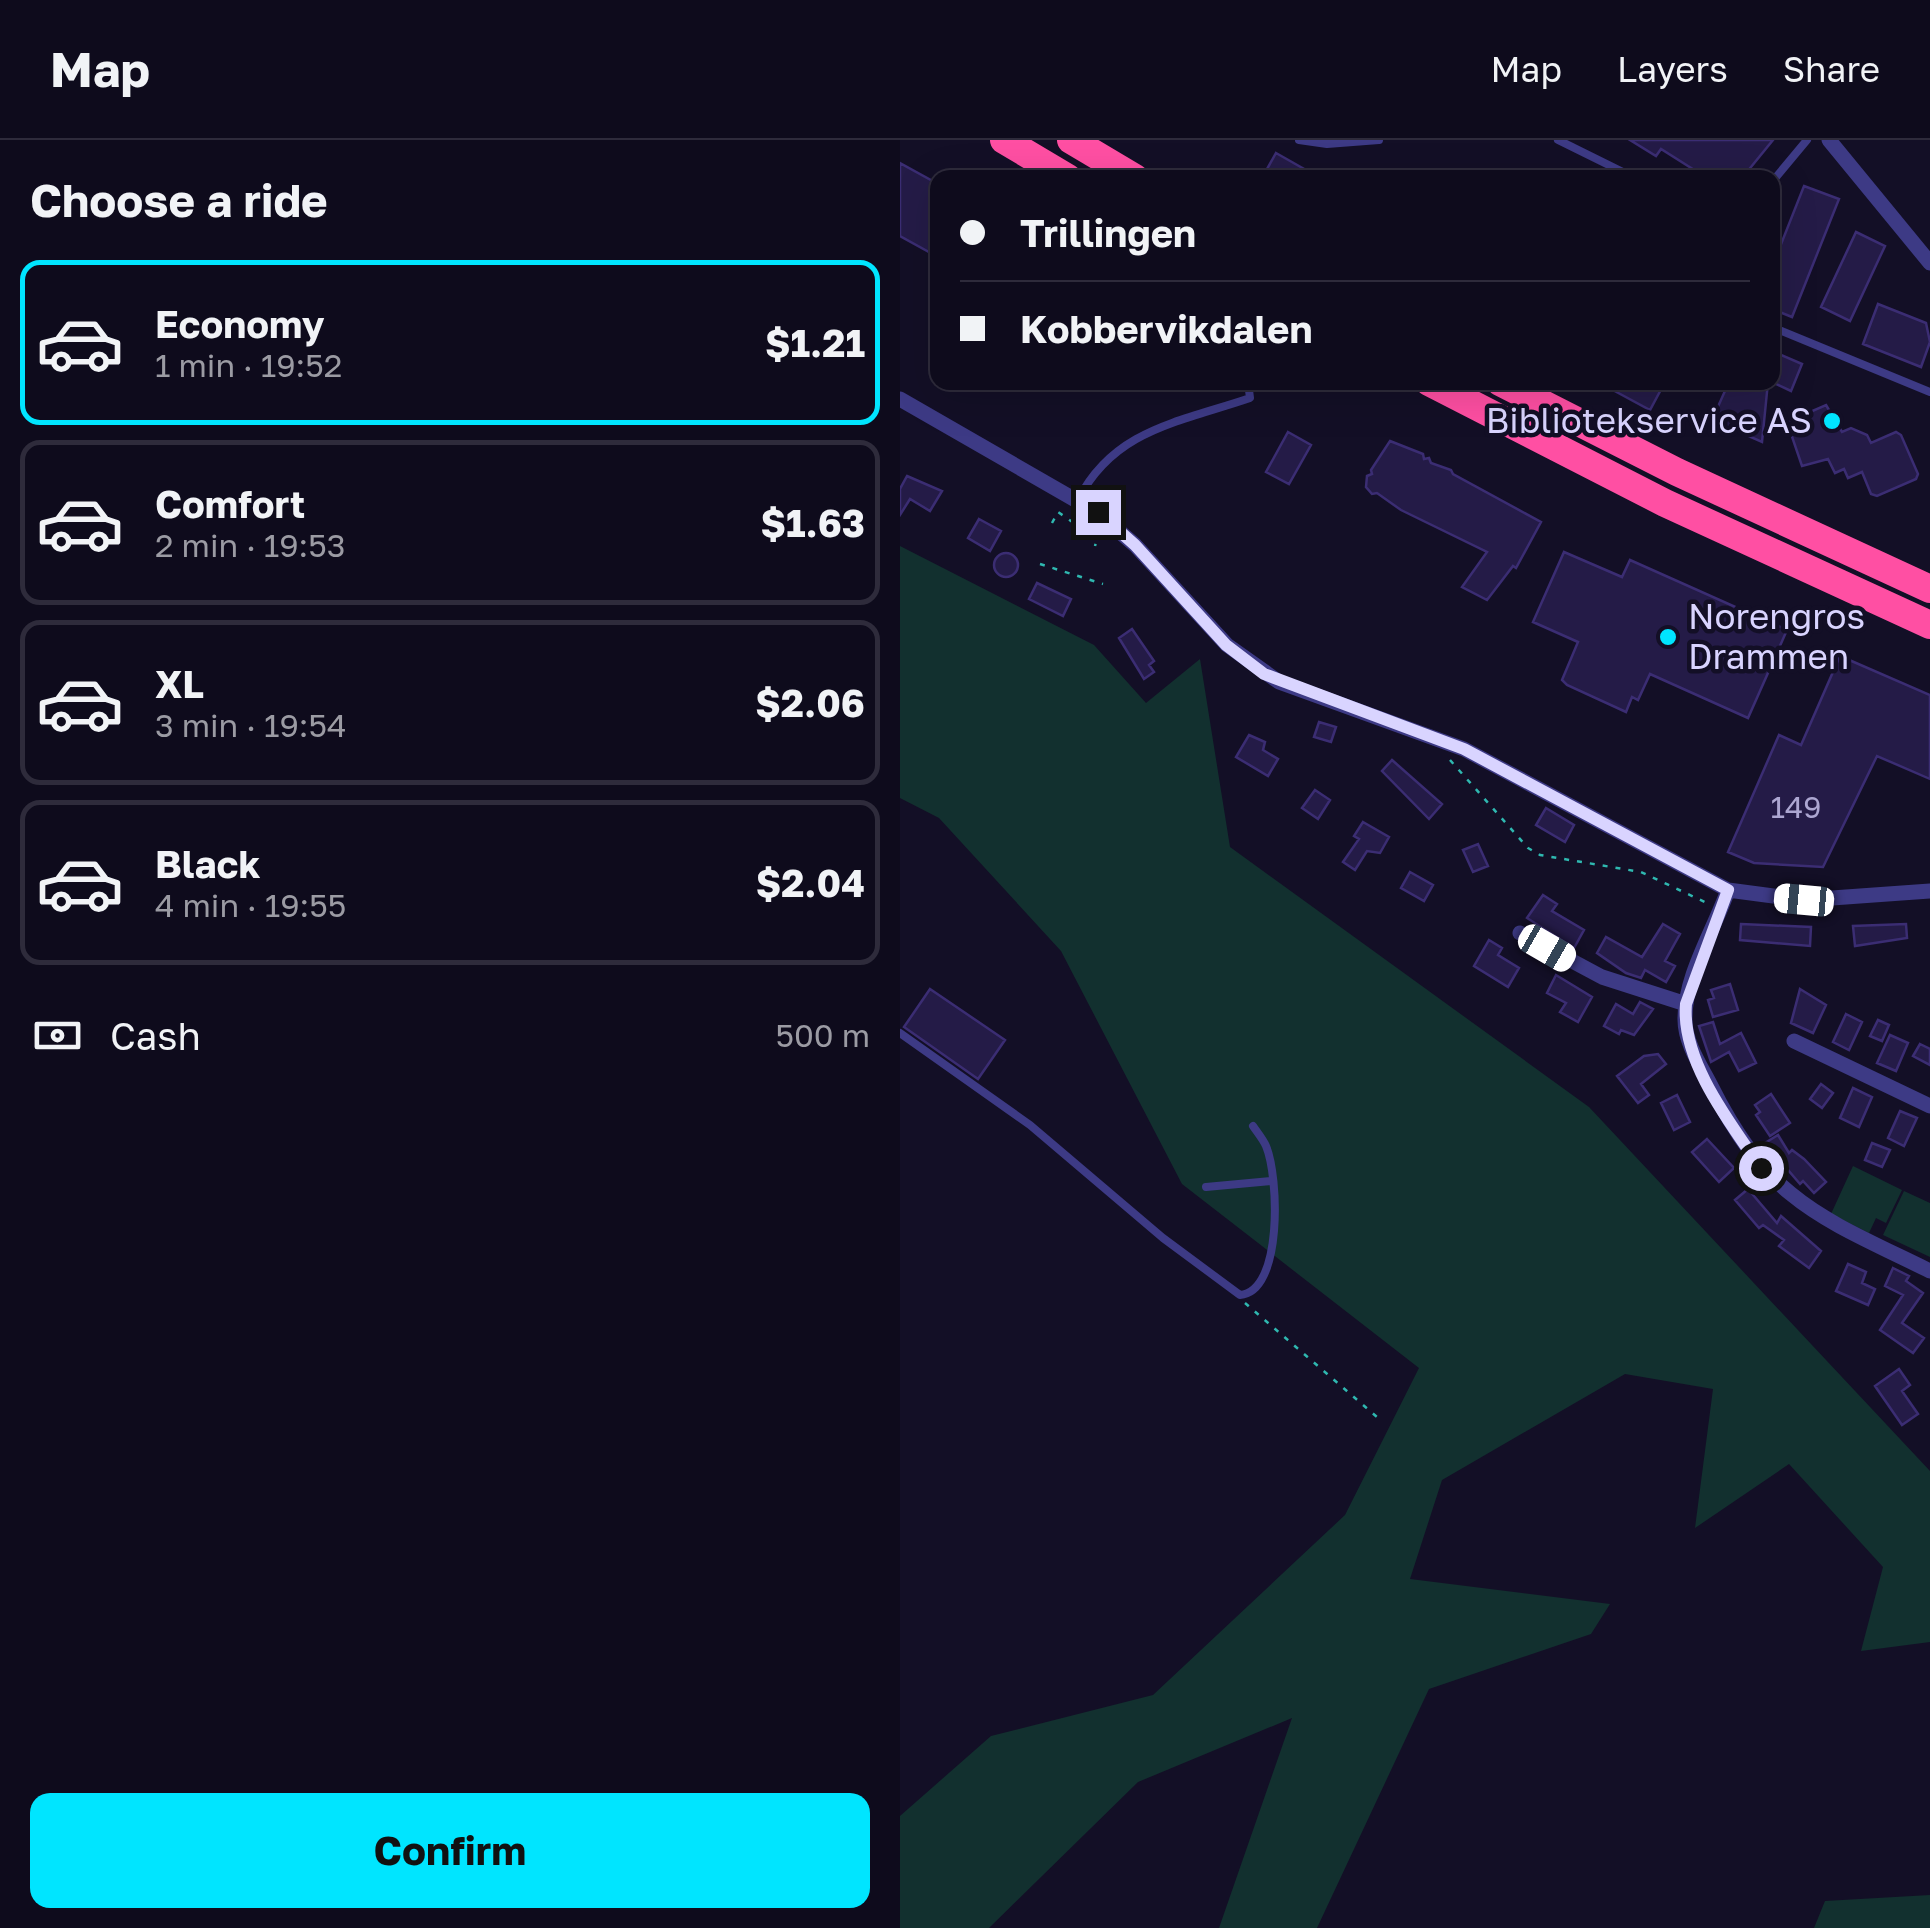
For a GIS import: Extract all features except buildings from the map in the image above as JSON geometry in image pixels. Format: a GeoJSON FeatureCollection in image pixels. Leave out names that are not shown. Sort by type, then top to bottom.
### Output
{"type":"FeatureCollection","features":[{"type":"Feature","properties":{"kind":"highway"},"geometry":{"type":"LineString","coordinates":[[1004,140],[1055,170]]}},
{"type":"Feature","properties":{"kind":"highway"},"geometry":{"type":"LineString","coordinates":[[1070,140],[1122,170]]}},
{"type":"Feature","properties":{"kind":"highway"},"geometry":{"type":"LineString","coordinates":[[1080,140],[1106,160]]}},
{"type":"Feature","properties":{"kind":"highway"},"geometry":{"type":"LineString","coordinates":[[1445,390],[1665,504],[1930,625]]}},
{"type":"Feature","properties":{"kind":"highway"},"geometry":{"type":"LineString","coordinates":[[1516,390],[1677,472],[1930,589]]}},
{"type":"Feature","properties":{"kind":"street"},"geometry":{"type":"LineString","coordinates":[[1829,140],[1930,263]]}},
{"type":"Feature","properties":{"kind":"street"},"geometry":{"type":"LineString","coordinates":[[900,399],[1078,500],[1112,524],[1226,645],[1264,674],[1464,749],[1728,890],[1804,900],[1930,891]]}},
{"type":"Feature","properties":{"kind":"street"},"geometry":{"type":"LineString","coordinates":[[1728,890],[1686,1004],[1684,1023],[1694,1052],[1761,1168],[1784,1192],[1822,1219],[1930,1272]]}},
{"type":"Feature","properties":{"kind":"street"},"geometry":{"type":"LineString","coordinates":[[1520,933],[1602,977],[1686,1004]]}},
{"type":"Feature","properties":{"kind":"street"},"geometry":{"type":"LineString","coordinates":[[1794,1041],[1930,1106]]}},
{"type":"Feature","properties":{"kind":"lane"},"geometry":{"type":"LineString","coordinates":[[1299,140],[1327,144],[1379,140]]}},
{"type":"Feature","properties":{"kind":"lane"},"geometry":{"type":"LineString","coordinates":[[1558,140],[1578,143],[1622,170]]}},
{"type":"Feature","properties":{"kind":"lane"},"geometry":{"type":"LineString","coordinates":[[1780,172],[1807,140]]}},
{"type":"Feature","properties":{"kind":"lane"},"geometry":{"type":"LineString","coordinates":[[1780,330],[1930,392]]}},
{"type":"Feature","properties":{"kind":"lane"},"geometry":{"type":"LineString","coordinates":[[1078,500],[1090,476],[1120,446],[1250,398],[1249,390]]}},
{"type":"Feature","properties":{"kind":"lane"},"geometry":{"type":"LineString","coordinates":[[900,1033],[1030,1125],[1232,1293],[1251,1294],[1266,1278],[1273,1231],[1272,1181],[1265,1142],[1253,1126]]}},
{"type":"Feature","properties":{"kind":"lane"},"geometry":{"type":"LineString","coordinates":[[1206,1187],[1272,1181]]}},
{"type":"Feature","properties":{"kind":"path"},"geometry":{"type":"LineString","coordinates":[[1052,522],[1058,512],[1098,539],[1095,546]]}},
{"type":"Feature","properties":{"kind":"path"},"geometry":{"type":"LineString","coordinates":[[1040,564],[1063,575],[1103,584]]}},
{"type":"Feature","properties":{"kind":"path"},"geometry":{"type":"LineString","coordinates":[[1232,1293],[1376,1417]]}},
{"type":"Feature","properties":{"kind":"green space"},"geometry":{"type":"Polygon","coordinates":[[[900,546],[1094,645],[1146,703],[1200,659],[1230,847],[1589,1107],[1930,1471],[1930,1642],[1861,1651],[1883,1567],[1789,1464],[1695,1528],[1713,1389],[1625,1374],[1442,1480],[1410,1579],[1610,1604],[1591,1634],[1429,1689],[1317,1928],[1219,1928],[1292,1718],[1138,1782],[989,1928],[900,1928],[900,1816],[991,1736],[1153,1695],[1345,1515],[1419,1368],[1182,1184],[1061,951],[939,818],[900,798],[900,546]]]}},
{"type":"Feature","properties":{"kind":"green space"},"geometry":{"type":"Polygon","coordinates":[[[1853,1166],[1902,1190],[1886,1223],[1876,1218],[1869,1233],[1831,1214],[1853,1166]]]}},
{"type":"Feature","properties":{"kind":"green space"},"geometry":{"type":"Polygon","coordinates":[[[1904,1191],[1930,1203],[1930,1257],[1883,1235],[1904,1191]]]}},
{"type":"Feature","properties":{"kind":"green space"},"geometry":{"type":"Polygon","coordinates":[[[1930,1895],[1930,1928],[1814,1928],[1825,1901],[1930,1895]]]}},
{"type":"Feature","properties":{"kind":"place","name":"Bibliotekservice AS"},"geometry":{"type":"Point","coordinates":[1832,421]}},
{"type":"Feature","properties":{"kind":"place","name":"Norengros Drammen"},"geometry":{"type":"Point","coordinates":[1668,637]}},
{"type":"Feature","properties":{"kind":"route"},"geometry":{"type":"LineString","coordinates":[[1098,512],[1135,545],[1226,645],[1264,674],[1301,691],[1432,734],[1519,777],[1672,864],[1728,890],[1686,1004],[1684,1023],[1713,1090],[1761,1168]]}}]}
